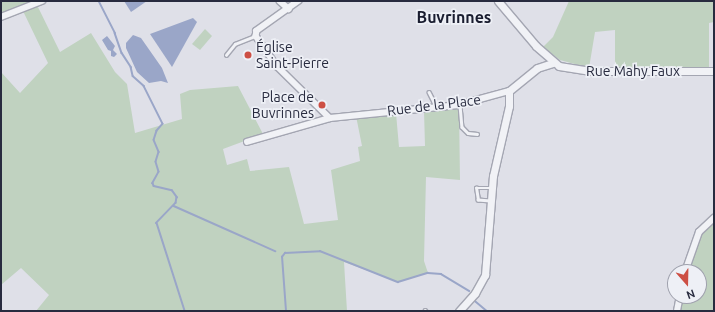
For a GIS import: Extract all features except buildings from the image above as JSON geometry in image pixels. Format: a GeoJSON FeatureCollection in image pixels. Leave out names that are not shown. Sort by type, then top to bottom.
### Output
{"type":"FeatureCollection","features":[{"type":"Feature","properties":{"kind":"street"},"geometry":{"type":"LineString","coordinates":[[1,17],[42,1]]}},
{"type":"Feature","properties":{"kind":"street"},"geometry":{"type":"LineString","coordinates":[[280,1],[289,9]]}},
{"type":"Feature","properties":{"kind":"street"},"geometry":{"type":"LineString","coordinates":[[299,1],[257,31],[256,36],[277,66],[330,118]]}},
{"type":"Feature","properties":{"kind":"street"},"geometry":{"type":"LineString","coordinates":[[498,1],[552,63]]}},
{"type":"Feature","properties":{"kind":"street","name":"Rue Mahy Faux"},"geometry":{"type":"LineString","coordinates":[[552,63],[567,68],[591,71],[714,71]]}},
{"type":"Feature","properties":{"kind":"street","name":"Rue de la Place"},"geometry":{"type":"LineString","coordinates":[[247,142],[330,118],[460,104],[509,91],[537,68],[552,63]]}},
{"type":"Feature","properties":{"kind":"street"},"geometry":{"type":"LineString","coordinates":[[459,311],[476,293],[485,275],[492,188],[509,106],[509,91]]}},
{"type":"Feature","properties":{"kind":"street"},"geometry":{"type":"LineString","coordinates":[[688,264],[697,236],[714,218]]}},
{"type":"Feature","properties":{"kind":"lane"},"geometry":{"type":"LineString","coordinates":[[226,55],[234,44],[256,36]]}},
{"type":"Feature","properties":{"kind":"lane"},"geometry":{"type":"LineString","coordinates":[[429,92],[436,107]]}},
{"type":"Feature","properties":{"kind":"lane"},"geometry":{"type":"LineString","coordinates":[[460,104],[462,127],[468,134],[477,134]]}},
{"type":"Feature","properties":{"kind":"lane"},"geometry":{"type":"LineString","coordinates":[[492,188],[476,188],[478,200],[492,201]]}},
{"type":"Feature","properties":{"kind":"green space"},"geometry":{"type":"Polygon","coordinates":[[[1,1],[36,1],[1,15],[1,1]]]}},
{"type":"Feature","properties":{"kind":"green space"},"geometry":{"type":"Polygon","coordinates":[[[569,1],[714,1],[714,22],[709,23],[709,68],[615,69],[615,30],[595,32],[589,68],[560,60],[543,47],[553,37],[569,1]]]}},
{"type":"Feature","properties":{"kind":"green space"},"geometry":{"type":"Polygon","coordinates":[[[37,5],[60,52],[91,33],[115,72],[127,84],[135,133],[182,119],[180,94],[190,90],[238,86],[263,134],[223,149],[227,165],[247,159],[250,171],[289,167],[304,224],[338,220],[331,170],[360,161],[358,147],[362,146],[356,116],[396,113],[399,147],[425,146],[424,111],[459,107],[460,180],[426,177],[424,261],[428,273],[398,282],[344,262],[347,311],[36,311],[49,295],[21,268],[1,285],[1,72],[20,93],[48,63],[23,11],[37,5]]]}},
{"type":"Feature","properties":{"kind":"green space"},"geometry":{"type":"Polygon","coordinates":[[[205,29],[212,36],[200,50],[192,44],[205,29]]]}},
{"type":"Feature","properties":{"kind":"green space"},"geometry":{"type":"Polygon","coordinates":[[[714,220],[714,311],[679,311],[680,304],[707,304],[707,264],[689,264],[699,235],[714,220]]]}},
{"type":"Feature","properties":{"kind":"water"},"geometry":{"type":"Polygon","coordinates":[[[124,1],[147,1],[131,12],[124,1]]]}},
{"type":"Feature","properties":{"kind":"water"},"geometry":{"type":"Polygon","coordinates":[[[193,18],[197,22],[172,67],[150,34],[193,18]]]}},
{"type":"Feature","properties":{"kind":"water"},"geometry":{"type":"Polygon","coordinates":[[[133,35],[141,38],[162,68],[168,83],[161,81],[149,83],[137,72],[126,48],[126,43],[133,35]]]}},
{"type":"Feature","properties":{"kind":"water"},"geometry":{"type":"Polygon","coordinates":[[[107,36],[115,46],[113,50],[117,54],[114,57],[111,56],[111,51],[108,50],[102,40],[107,36]]]}},
{"type":"Feature","properties":{"kind":"waterway"},"geometry":{"type":"LineString","coordinates":[[99,1],[115,33],[122,53],[131,67],[133,76],[144,86],[163,124],[157,131],[154,140],[159,152],[156,162],[159,172],[153,183],[154,186],[172,190],[177,197],[176,203],[157,223],[185,311]]}},
{"type":"Feature","properties":{"kind":"waterway"},"geometry":{"type":"LineString","coordinates":[[174,206],[275,251]]}},
{"type":"Feature","properties":{"kind":"waterway"},"geometry":{"type":"LineString","coordinates":[[286,311],[282,257],[285,253],[320,251],[398,282],[428,273],[441,274],[469,291]]}},
{"type":"Feature","properties":{"kind":"waterway"},"geometry":{"type":"LineString","coordinates":[[474,300],[487,311]]}},
{"type":"Feature","properties":{"kind":"place","name":"Église Saint-Pierre"},"geometry":{"type":"Point","coordinates":[248,55]}},
{"type":"Feature","properties":{"kind":"place","name":"Place de Buvrinnes"},"geometry":{"type":"Point","coordinates":[322,105]}},
{"type":"Feature","properties":{"kind":"district","name":"Buvrinnes"},"geometry":{"type":"Point","coordinates":[454,17]}}]}
